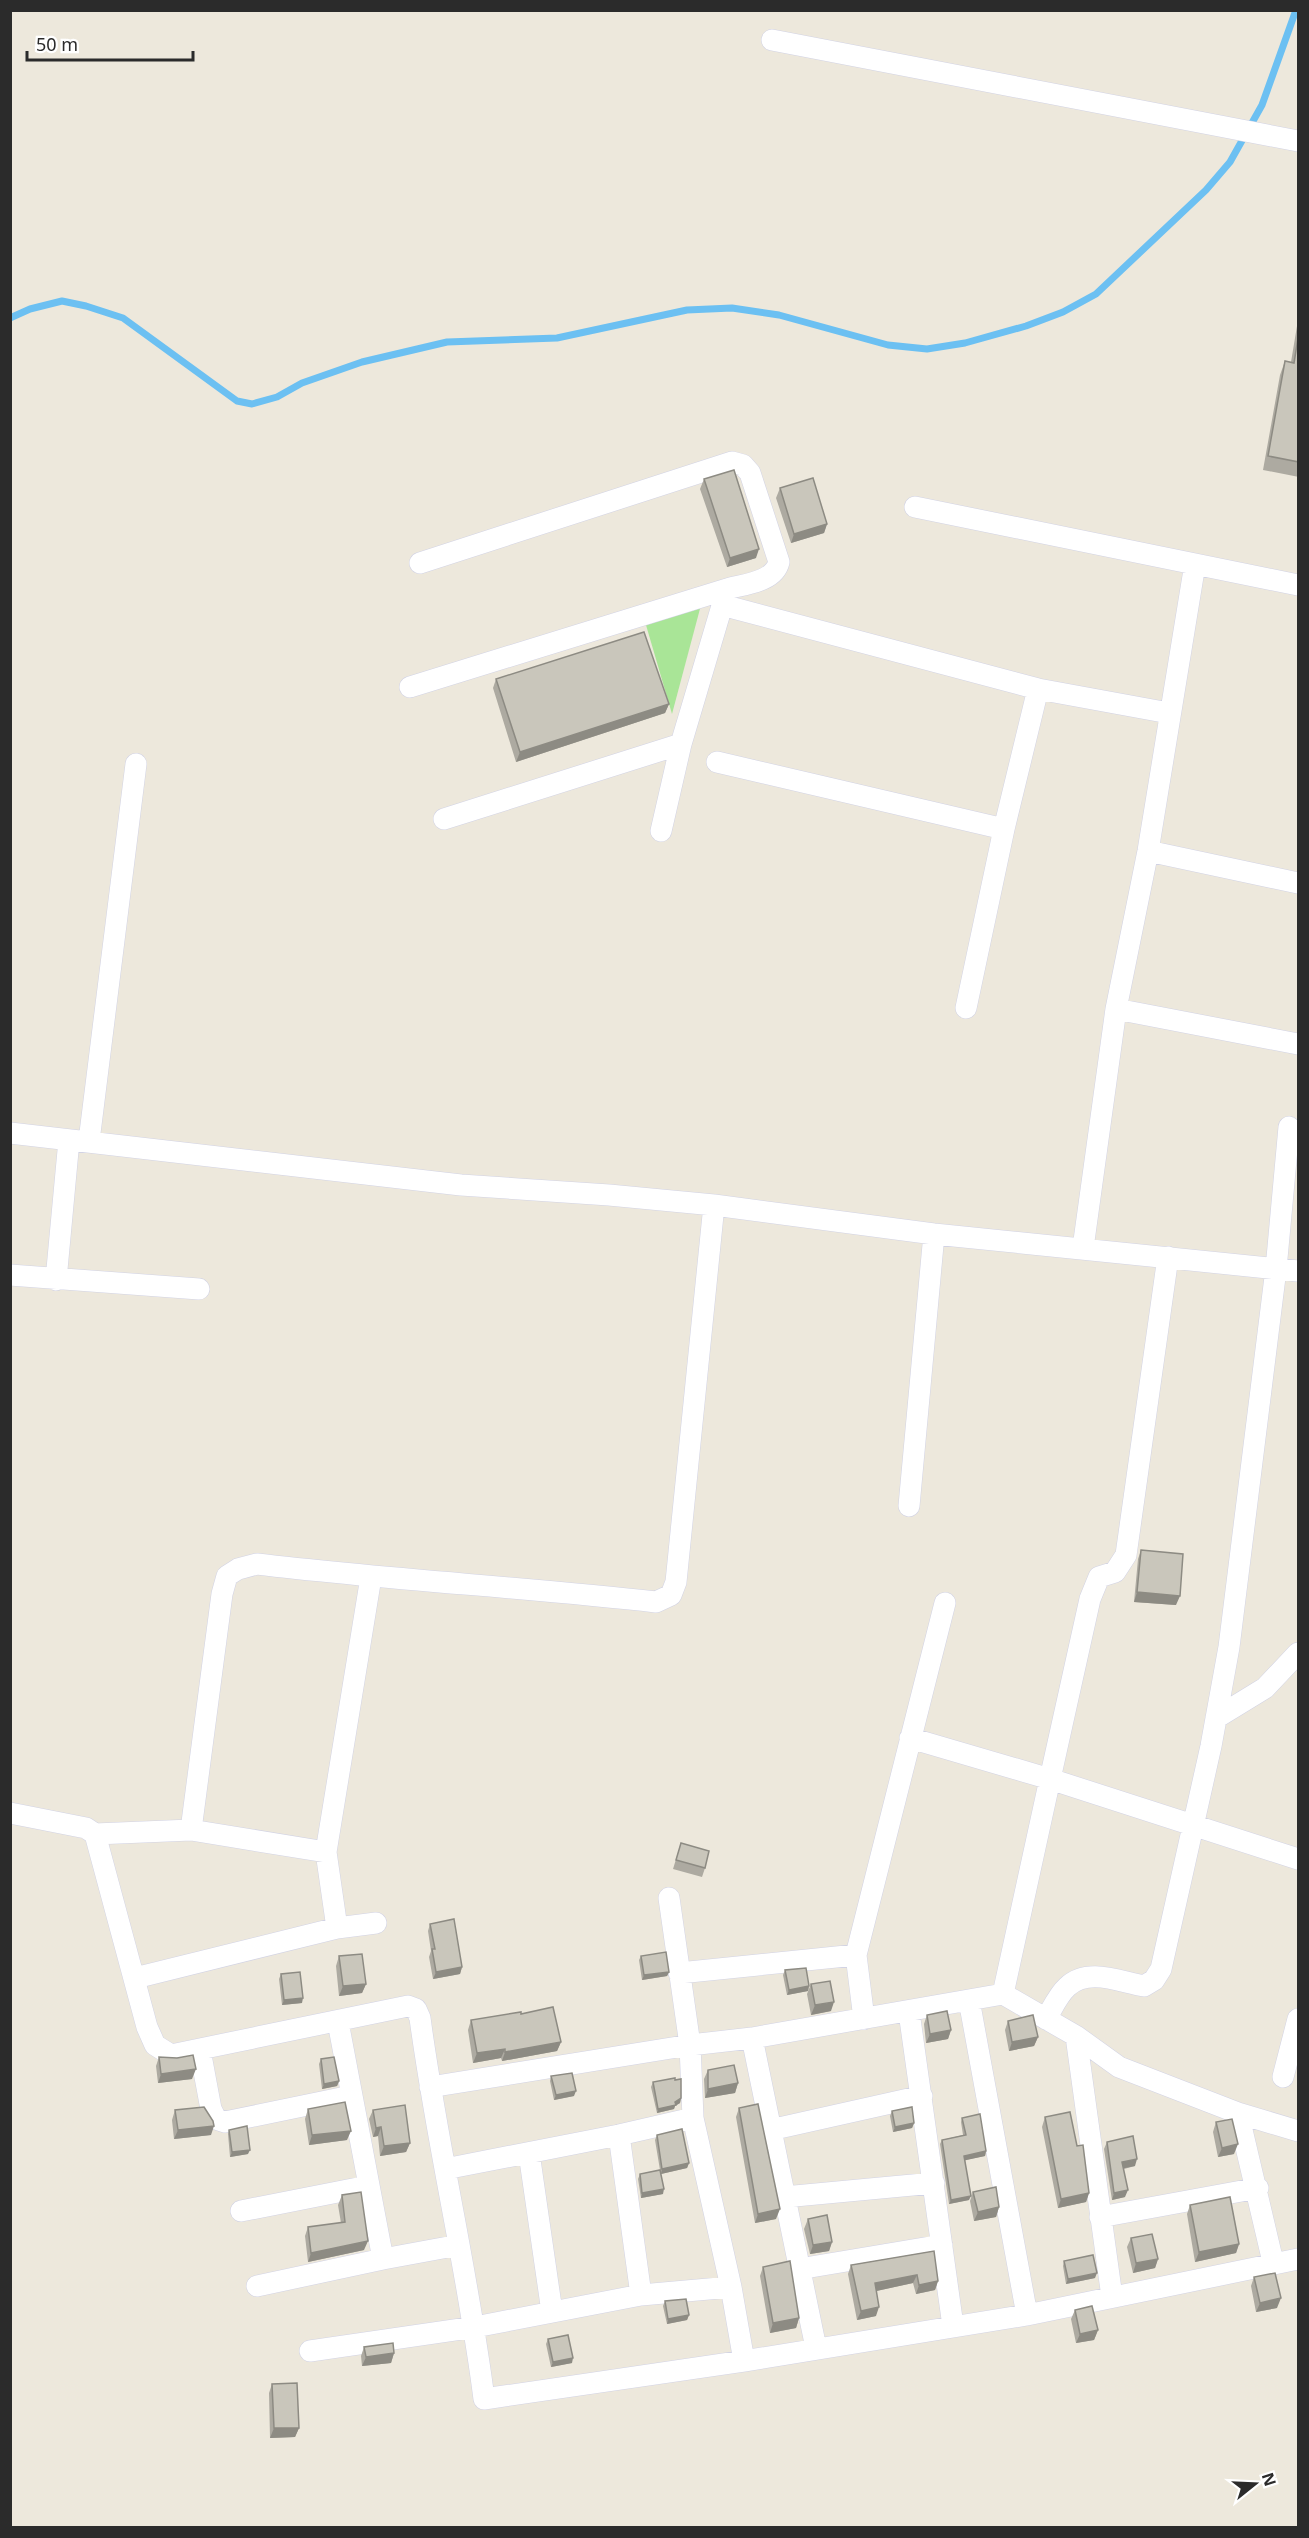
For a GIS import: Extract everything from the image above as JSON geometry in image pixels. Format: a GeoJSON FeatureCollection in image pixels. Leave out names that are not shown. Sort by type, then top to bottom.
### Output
{"type":"FeatureCollection","features":[{"type":"Feature","properties":{"kind":"street"},"geometry":{"type":"LineString","coordinates":[[772,40],[1299,141]]}},
{"type":"Feature","properties":{"kind":"street"},"geometry":{"type":"LineString","coordinates":[[410,687],[724,597],[768,577],[777,571],[779,562],[750,473],[743,465],[732,462],[420,563]]}},
{"type":"Feature","properties":{"kind":"street"},"geometry":{"type":"LineString","coordinates":[[915,507],[1299,585]]}},
{"type":"Feature","properties":{"kind":"street"},"geometry":{"type":"LineString","coordinates":[[1083,1248],[1116,1009],[1148,850],[1195,564]]}},
{"type":"Feature","properties":{"kind":"street"},"geometry":{"type":"LineString","coordinates":[[724,597],[1038,689],[1169,712]]}},
{"type":"Feature","properties":{"kind":"street"},"geometry":{"type":"LineString","coordinates":[[661,831],[681,744],[724,597]]}},
{"type":"Feature","properties":{"kind":"street"},"geometry":{"type":"LineString","coordinates":[[966,1008],[1004,829],[1038,689]]}},
{"type":"Feature","properties":{"kind":"street"},"geometry":{"type":"LineString","coordinates":[[444,819],[681,744]]}},
{"type":"Feature","properties":{"kind":"street"},"geometry":{"type":"LineString","coordinates":[[717,762],[1004,829]]}},
{"type":"Feature","properties":{"kind":"street"},"geometry":{"type":"LineString","coordinates":[[57,1280],[136,764]]}},
{"type":"Feature","properties":{"kind":"street"},"geometry":{"type":"LineString","coordinates":[[1148,850],[1298,878]]}},
{"type":"Feature","properties":{"kind":"street"},"geometry":{"type":"LineString","coordinates":[[1116,1009],[1299,1044]]}},
{"type":"Feature","properties":{"kind":"street"},"geometry":{"type":"LineString","coordinates":[[1046,2019],[1067,1987],[1081,1978],[1099,1976],[1144,1986],[1154,1980],[1161,1969],[1216,1718],[1229,1647],[1276,1269],[1289,1127]]}},
{"type":"Feature","properties":{"kind":"street"},"geometry":{"type":"LineString","coordinates":[[10,1133],[461,1185],[609,1194],[714,1205],[934,1234],[1299,1271]]}},
{"type":"Feature","properties":{"kind":"street"},"geometry":{"type":"LineString","coordinates":[[191,1830],[222,1594],[227,1576],[238,1569],[257,1564],[371,1577],[548,1590],[656,1602],[671,1595],[676,1582],[714,1205]]}},
{"type":"Feature","properties":{"kind":"street"},"geometry":{"type":"LineString","coordinates":[[909,1506],[934,1234]]}},
{"type":"Feature","properties":{"kind":"street"},"geometry":{"type":"LineString","coordinates":[[1003,1994],[1090,1599],[1099,1577],[1115,1572],[1126,1555],[1168,1257]]}},
{"type":"Feature","properties":{"kind":"street"},"geometry":{"type":"LineString","coordinates":[[10,1275],[199,1289]]}},
{"type":"Feature","properties":{"kind":"street"},"geometry":{"type":"LineString","coordinates":[[337,1928],[326,1852],[371,1577]]}},
{"type":"Feature","properties":{"kind":"street"},"geometry":{"type":"LineString","coordinates":[[864,2019],[856,1955],[945,1603]]}},
{"type":"Feature","properties":{"kind":"street"},"geometry":{"type":"LineString","coordinates":[[1216,1718],[1265,1688],[1299,1653]]}},
{"type":"Feature","properties":{"kind":"street"},"geometry":{"type":"LineString","coordinates":[[910,1738],[1050,1779],[1299,1859]]}},
{"type":"Feature","properties":{"kind":"street"},"geometry":{"type":"LineString","coordinates":[[10,1813],[86,1828],[95,1834],[191,1830],[326,1852]]}},
{"type":"Feature","properties":{"kind":"street"},"geometry":{"type":"LineString","coordinates":[[95,1834],[147,2027],[155,2045],[171,2055],[408,2006],[416,2009],[420,2018],[429,2087],[475,2327],[484,2399],[744,2361],[1027,2315],[1273,2262],[1299,2259]]}},
{"type":"Feature","properties":{"kind":"street"},"geometry":{"type":"LineString","coordinates":[[669,1898],[690,2045],[693,2118],[731,2287],[744,2361]]}},
{"type":"Feature","properties":{"kind":"street"},"geometry":{"type":"LineString","coordinates":[[135,1978],[337,1928],[376,1923]]}},
{"type":"Feature","properties":{"kind":"street"},"geometry":{"type":"LineString","coordinates":[[679,1973],[856,1955]]}},
{"type":"Feature","properties":{"kind":"street"},"geometry":{"type":"LineString","coordinates":[[429,2087],[690,2045],[752,2038],[1003,1994],[1076,2036],[1119,2067],[1238,2113],[1299,2131]]}},
{"type":"Feature","properties":{"kind":"street"},"geometry":{"type":"LineString","coordinates":[[969,2000],[1027,2315]]}},
{"type":"Feature","properties":{"kind":"street"},"geometry":{"type":"LineString","coordinates":[[909,2012],[953,2326]]}},
{"type":"Feature","properties":{"kind":"street"},"geometry":{"type":"LineString","coordinates":[[1283,2077],[1299,2019]]}},
{"type":"Feature","properties":{"kind":"street"},"geometry":{"type":"LineString","coordinates":[[338,2022],[383,2259]]}},
{"type":"Feature","properties":{"kind":"street"},"geometry":{"type":"LineString","coordinates":[[1076,2036],[1112,2297]]}},
{"type":"Feature","properties":{"kind":"street"},"geometry":{"type":"LineString","coordinates":[[752,2038],[816,2348]]}},
{"type":"Feature","properties":{"kind":"street"},"geometry":{"type":"LineString","coordinates":[[200,2050],[211,2109],[216,2119],[225,2122],[351,2096]]}},
{"type":"Feature","properties":{"kind":"street"},"geometry":{"type":"LineString","coordinates":[[770,2130],[922,2096]]}},
{"type":"Feature","properties":{"kind":"street"},"geometry":{"type":"LineString","coordinates":[[1238,2113],[1273,2262]]}},
{"type":"Feature","properties":{"kind":"street"},"geometry":{"type":"LineString","coordinates":[[445,2169],[693,2118]]}},
{"type":"Feature","properties":{"kind":"street"},"geometry":{"type":"LineString","coordinates":[[619,2135],[641,2295]]}},
{"type":"Feature","properties":{"kind":"street"},"geometry":{"type":"LineString","coordinates":[[529,2153],[552,2312]]}},
{"type":"Feature","properties":{"kind":"street"},"geometry":{"type":"LineString","coordinates":[[784,2197],[934,2183]]}},
{"type":"Feature","properties":{"kind":"street"},"geometry":{"type":"LineString","coordinates":[[241,2211],[368,2186]]}},
{"type":"Feature","properties":{"kind":"street"},"geometry":{"type":"LineString","coordinates":[[1100,2217],[1257,2188]]}},
{"type":"Feature","properties":{"kind":"street"},"geometry":{"type":"LineString","coordinates":[[799,2269],[942,2245]]}},
{"type":"Feature","properties":{"kind":"street"},"geometry":{"type":"LineString","coordinates":[[257,2286],[383,2259],[459,2246]]}},
{"type":"Feature","properties":{"kind":"street"},"geometry":{"type":"LineString","coordinates":[[310,2351],[475,2327],[641,2295],[731,2287]]}},
{"type":"Feature","properties":{"kind":"green space"},"geometry":{"type":"Polygon","coordinates":[[[701,605],[672,714],[646,625],[701,605]]]}},
{"type":"Feature","properties":{"kind":"building"},"geometry":{"type":"Polygon","coordinates":[[[1299,332],[1299,462],[1268,456],[1285,361],[1294,363],[1299,332]]]}},
{"type":"Feature","properties":{"kind":"building"},"geometry":{"type":"Polygon","coordinates":[[[734,470],[759,549],[730,558],[704,479],[734,470]]]}},
{"type":"Feature","properties":{"kind":"building"},"geometry":{"type":"Polygon","coordinates":[[[813,478],[827,524],[794,534],[780,488],[813,478]]]}},
{"type":"Feature","properties":{"kind":"building"},"geometry":{"type":"Polygon","coordinates":[[[644,632],[669,704],[520,752],[496,679],[644,632]]]}},
{"type":"Feature","properties":{"kind":"building"},"geometry":{"type":"Polygon","coordinates":[[[1141,1550],[1183,1554],[1180,1596],[1137,1592],[1141,1550]]]}},
{"type":"Feature","properties":{"kind":"building"},"geometry":{"type":"Polygon","coordinates":[[[681,1843],[709,1851],[705,1868],[676,1860],[681,1843]]]}},
{"type":"Feature","properties":{"kind":"building"},"geometry":{"type":"Polygon","coordinates":[[[454,1919],[462,1967],[436,1972],[432,1949],[435,1949],[430,1924],[454,1919]]]}},
{"type":"Feature","properties":{"kind":"building"},"geometry":{"type":"Polygon","coordinates":[[[666,1952],[669,1972],[644,1975],[641,1956],[666,1952]]]}},
{"type":"Feature","properties":{"kind":"building"},"geometry":{"type":"Polygon","coordinates":[[[362,1954],[366,1984],[343,1986],[339,1956],[362,1954]]]}},
{"type":"Feature","properties":{"kind":"building"},"geometry":{"type":"Polygon","coordinates":[[[806,1968],[809,1986],[789,1990],[785,1970],[806,1968]]]}},
{"type":"Feature","properties":{"kind":"building"},"geometry":{"type":"Polygon","coordinates":[[[300,1972],[303,1998],[284,2000],[281,1974],[300,1972]]]}},
{"type":"Feature","properties":{"kind":"building"},"geometry":{"type":"Polygon","coordinates":[[[830,1981],[834,2002],[815,2005],[811,1984],[830,1981]]]}},
{"type":"Feature","properties":{"kind":"building"},"geometry":{"type":"Polygon","coordinates":[[[553,2007],[561,2042],[505,2052],[505,2049],[477,2053],[471,2020],[521,2012],[521,2014],[553,2007]]]}},
{"type":"Feature","properties":{"kind":"building"},"geometry":{"type":"Polygon","coordinates":[[[947,2011],[951,2030],[930,2034],[927,2015],[947,2011]]]}},
{"type":"Feature","properties":{"kind":"building"},"geometry":{"type":"Polygon","coordinates":[[[1033,2015],[1038,2037],[1012,2042],[1008,2021],[1033,2015]]]}},
{"type":"Feature","properties":{"kind":"building"},"geometry":{"type":"Polygon","coordinates":[[[193,2055],[196,2069],[161,2074],[159,2057],[177,2058],[193,2055]]]}},
{"type":"Feature","properties":{"kind":"building"},"geometry":{"type":"Polygon","coordinates":[[[334,2057],[339,2081],[324,2084],[321,2059],[334,2057]]]}},
{"type":"Feature","properties":{"kind":"building"},"geometry":{"type":"Polygon","coordinates":[[[734,2065],[738,2083],[708,2089],[708,2070],[734,2065]]]}},
{"type":"Feature","properties":{"kind":"building"},"geometry":{"type":"Polygon","coordinates":[[[572,2073],[576,2091],[556,2095],[551,2076],[572,2073]]]}},
{"type":"Feature","properties":{"kind":"building"},"geometry":{"type":"Polygon","coordinates":[[[675,2078],[675,2080],[681,2079],[681,2098],[675,2102],[676,2105],[658,2109],[653,2082],[675,2078]]]}},
{"type":"Feature","properties":{"kind":"building"},"geometry":{"type":"Polygon","coordinates":[[[345,2102],[351,2131],[312,2135],[308,2109],[345,2102]]]}},
{"type":"Feature","properties":{"kind":"building"},"geometry":{"type":"Polygon","coordinates":[[[758,2104],[780,2209],[758,2214],[739,2108],[758,2104]]]}},
{"type":"Feature","properties":{"kind":"building"},"geometry":{"type":"Polygon","coordinates":[[[405,2105],[410,2143],[384,2146],[381,2127],[376,2128],[373,2110],[405,2105]]]}},
{"type":"Feature","properties":{"kind":"building"},"geometry":{"type":"Polygon","coordinates":[[[204,2107],[214,2126],[178,2130],[175,2110],[204,2107]]]}},
{"type":"Feature","properties":{"kind":"building"},"geometry":{"type":"Polygon","coordinates":[[[912,2107],[914,2123],[895,2127],[892,2111],[912,2107]]]}},
{"type":"Feature","properties":{"kind":"building"},"geometry":{"type":"Polygon","coordinates":[[[1070,2112],[1077,2146],[1083,2145],[1089,2193],[1061,2199],[1045,2117],[1070,2112]]]}},
{"type":"Feature","properties":{"kind":"building"},"geometry":{"type":"Polygon","coordinates":[[[980,2114],[986,2151],[964,2156],[971,2196],[951,2200],[942,2140],[966,2135],[962,2118],[980,2114]]]}},
{"type":"Feature","properties":{"kind":"building"},"geometry":{"type":"Polygon","coordinates":[[[1232,2119],[1238,2144],[1222,2148],[1216,2122],[1232,2119]]]}},
{"type":"Feature","properties":{"kind":"building"},"geometry":{"type":"Polygon","coordinates":[[[247,2126],[250,2150],[232,2152],[229,2130],[247,2126]]]}},
{"type":"Feature","properties":{"kind":"building"},"geometry":{"type":"Polygon","coordinates":[[[682,2129],[689,2163],[662,2169],[657,2135],[682,2129]]]}},
{"type":"Feature","properties":{"kind":"building"},"geometry":{"type":"Polygon","coordinates":[[[1133,2136],[1137,2159],[1122,2162],[1128,2190],[1114,2193],[1107,2142],[1133,2136]]]}},
{"type":"Feature","properties":{"kind":"building"},"geometry":{"type":"Polygon","coordinates":[[[660,2170],[664,2189],[642,2193],[640,2174],[660,2170]]]}},
{"type":"Feature","properties":{"kind":"building"},"geometry":{"type":"Polygon","coordinates":[[[996,2187],[999,2207],[978,2212],[973,2192],[996,2187]]]}},
{"type":"Feature","properties":{"kind":"building"},"geometry":{"type":"Polygon","coordinates":[[[361,2192],[368,2241],[311,2253],[308,2227],[345,2222],[342,2195],[361,2192]]]}},
{"type":"Feature","properties":{"kind":"building"},"geometry":{"type":"Polygon","coordinates":[[[1230,2197],[1239,2244],[1199,2252],[1190,2205],[1230,2197]]]}},
{"type":"Feature","properties":{"kind":"building"},"geometry":{"type":"Polygon","coordinates":[[[827,2215],[832,2242],[813,2245],[808,2219],[827,2215]]]}},
{"type":"Feature","properties":{"kind":"building"},"geometry":{"type":"Polygon","coordinates":[[[1152,2234],[1158,2259],[1136,2263],[1131,2238],[1152,2234]]]}},
{"type":"Feature","properties":{"kind":"building"},"geometry":{"type":"Polygon","coordinates":[[[934,2251],[938,2281],[919,2285],[917,2275],[875,2283],[879,2307],[861,2311],[851,2265],[934,2251]]]}},
{"type":"Feature","properties":{"kind":"building"},"geometry":{"type":"Polygon","coordinates":[[[1093,2255],[1097,2273],[1068,2279],[1064,2261],[1093,2255]]]}},
{"type":"Feature","properties":{"kind":"building"},"geometry":{"type":"Polygon","coordinates":[[[790,2261],[799,2318],[773,2323],[763,2267],[790,2261]]]}},
{"type":"Feature","properties":{"kind":"building"},"geometry":{"type":"Polygon","coordinates":[[[1275,2273],[1281,2298],[1260,2303],[1254,2277],[1275,2273]]]}},
{"type":"Feature","properties":{"kind":"building"},"geometry":{"type":"Polygon","coordinates":[[[686,2299],[689,2315],[668,2319],[665,2301],[686,2299]]]}},
{"type":"Feature","properties":{"kind":"building"},"geometry":{"type":"Polygon","coordinates":[[[1092,2306],[1098,2330],[1080,2334],[1075,2310],[1092,2306]]]}},
{"type":"Feature","properties":{"kind":"building"},"geometry":{"type":"Polygon","coordinates":[[[568,2335],[573,2358],[553,2362],[548,2339],[568,2335]]]}},
{"type":"Feature","properties":{"kind":"building"},"geometry":{"type":"Polygon","coordinates":[[[393,2343],[394,2353],[366,2357],[364,2347],[393,2343]]]}},
{"type":"Feature","properties":{"kind":"building"},"geometry":{"type":"Polygon","coordinates":[[[297,2383],[299,2428],[274,2428],[272,2384],[297,2383]]]}},
{"type":"Feature","properties":{"kind":"waterway"},"geometry":{"type":"LineString","coordinates":[[10,318],[30,309],[62,301],[123,318],[237,401],[252,404],[277,397],[302,383],[362,362],[447,342],[557,338],[687,310],[732,308],[779,315],[888,345],[927,349],[965,343],[1026,326],[1063,312],[1096,294],[1206,190],[1230,162],[1262,105],[1296,10]]}}]}
